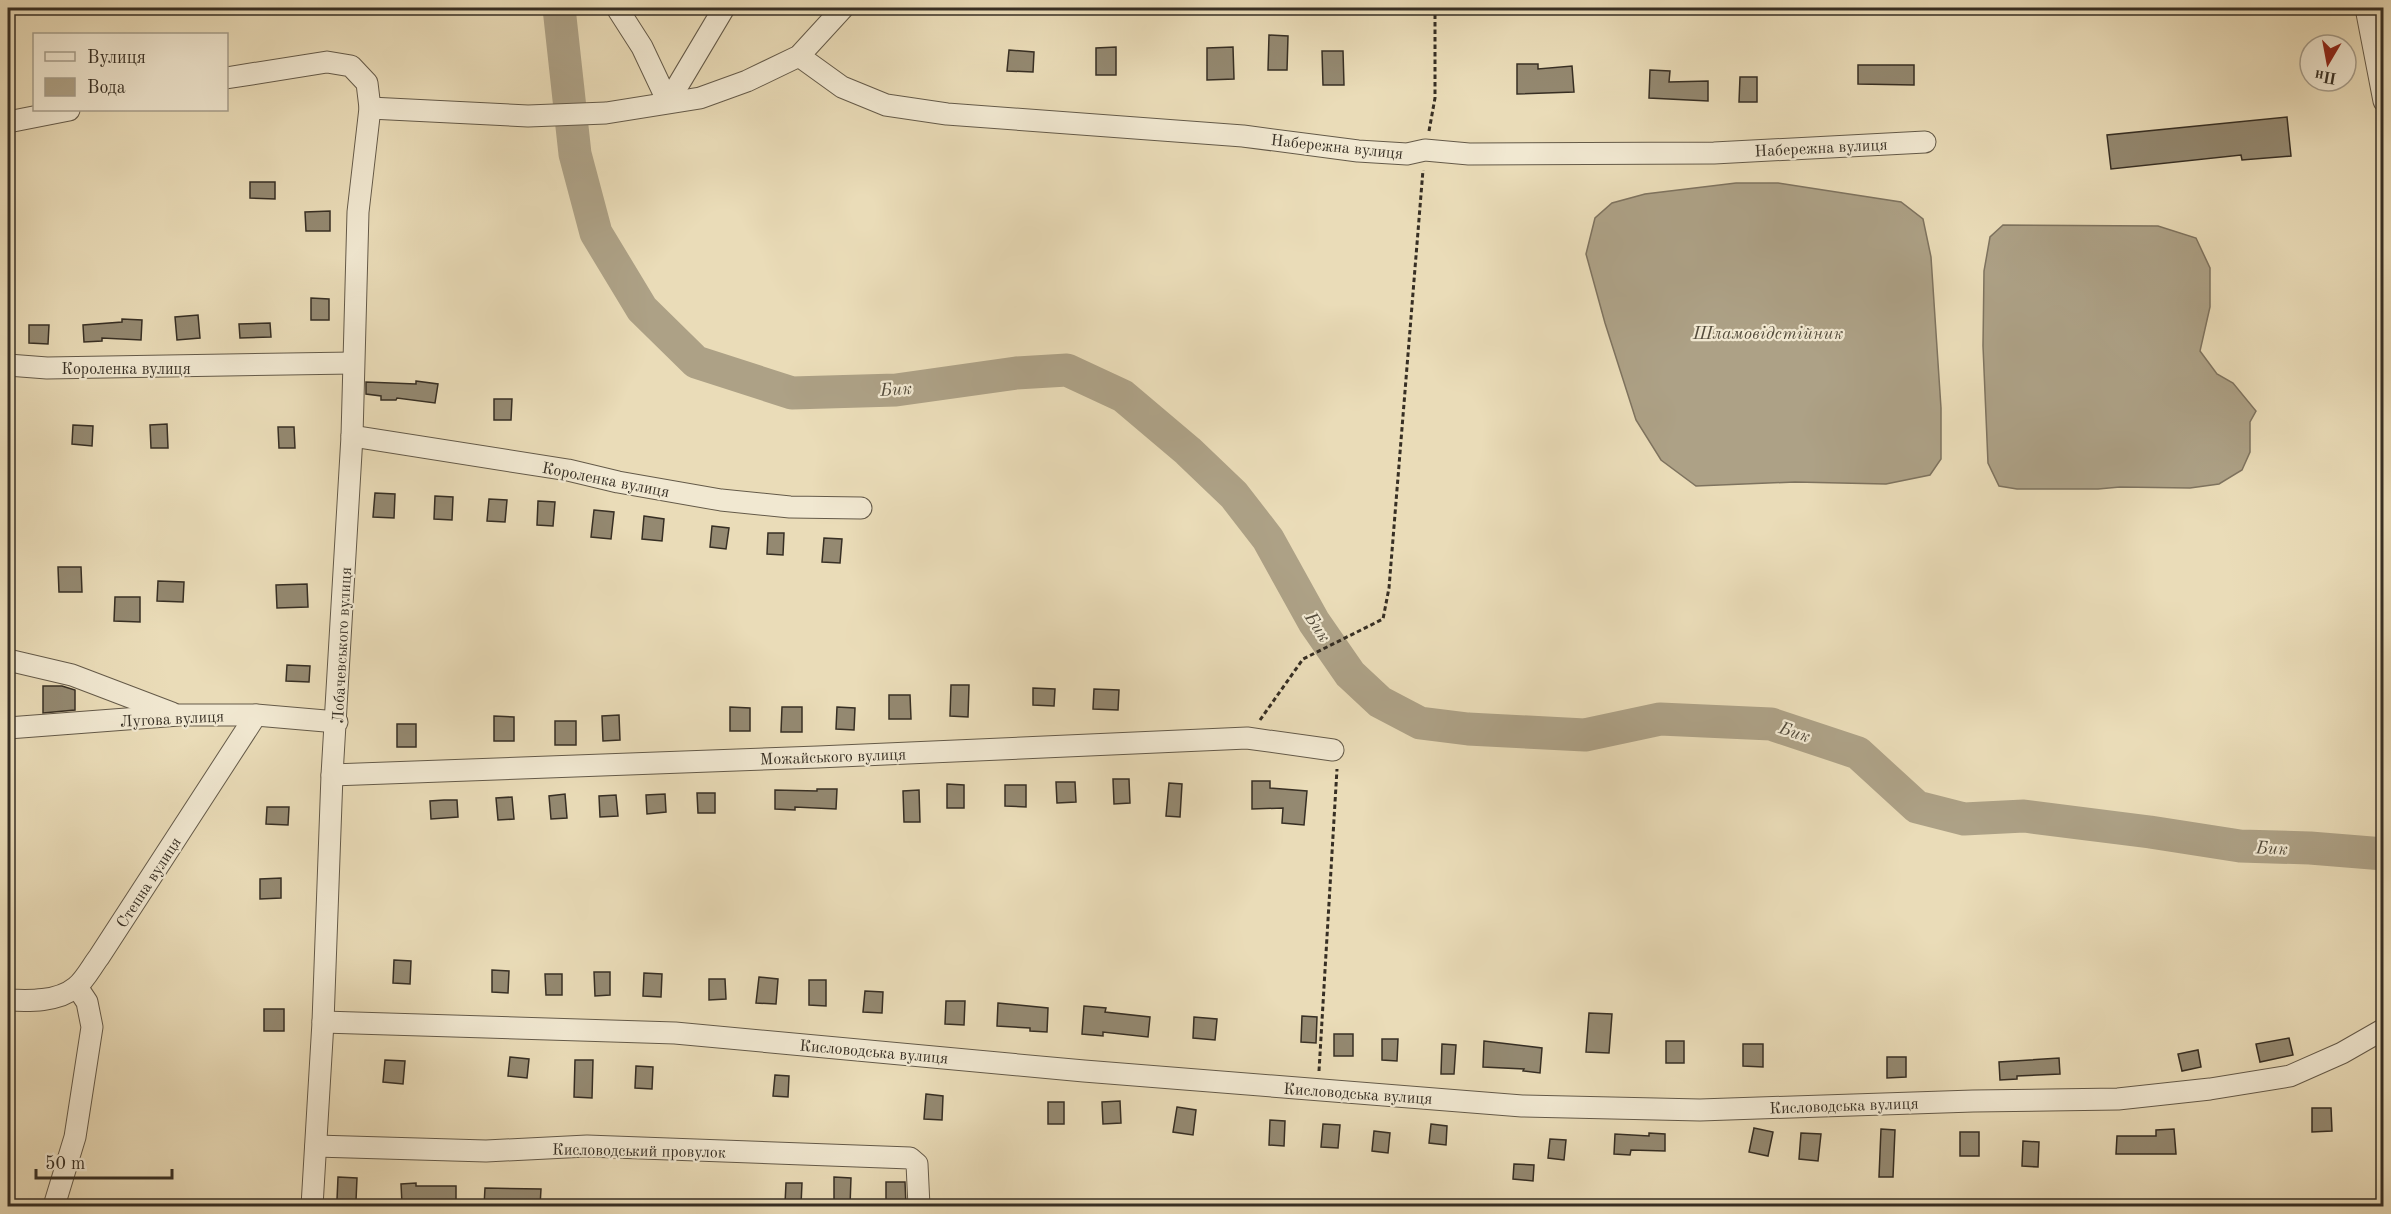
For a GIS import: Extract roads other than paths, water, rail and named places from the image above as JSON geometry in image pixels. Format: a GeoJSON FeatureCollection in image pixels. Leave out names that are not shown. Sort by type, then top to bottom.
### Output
{"type":"FeatureCollection","features":[{"type":"Feature","properties":{"kind":"street"},"geometry":{"type":"LineString","coordinates":[[617,8],[642,47],[668,102]]}},
{"type":"Feature","properties":{"kind":"street"},"geometry":{"type":"LineString","coordinates":[[668,102],[724,8]]}},
{"type":"Feature","properties":{"kind":"street"},"geometry":{"type":"LineString","coordinates":[[369,108],[528,116],[606,113],[700,98],[747,81],[799,56],[843,8]]}},
{"type":"Feature","properties":{"kind":"street"},"geometry":{"type":"LineString","coordinates":[[2366,8],[2384,100]]}},
{"type":"Feature","properties":{"kind":"street","name":"Набережна вулиця"},"geometry":{"type":"LineString","coordinates":[[799,56],[842,87],[886,105],[947,114],[1243,136],[1358,151],[1407,154],[1425,150],[1481,154],[1714,153],[1925,142]]}},
{"type":"Feature","properties":{"kind":"street","name":"Лобачевського вулиця"},"geometry":{"type":"LineString","coordinates":[[228,78],[327,62],[351,66],[367,83],[369,108],[358,212],[352,436],[312,1206]]}},
{"type":"Feature","properties":{"kind":"street"},"geometry":{"type":"LineString","coordinates":[[8,122],[64,111]]}},
{"type":"Feature","properties":{"kind":"street","name":"Короленка вулиця"},"geometry":{"type":"LineString","coordinates":[[8,365],[59,368],[353,363]]}},
{"type":"Feature","properties":{"kind":"street","name":"Короленка вулиця"},"geometry":{"type":"LineString","coordinates":[[352,436],[568,470],[618,482],[721,500],[790,507],[861,508]]}},
{"type":"Feature","properties":{"kind":"street"},"geometry":{"type":"LineString","coordinates":[[8,660],[72,675],[179,715]]}},
{"type":"Feature","properties":{"kind":"street","name":"Лугова вулиця"},"geometry":{"type":"LineString","coordinates":[[8,728],[179,715],[256,715],[337,722]]}},
{"type":"Feature","properties":{"kind":"street","name":"Степна вулиця"},"geometry":{"type":"LineString","coordinates":[[77,987],[99,957],[256,715]]}},
{"type":"Feature","properties":{"kind":"street","name":"Можайського вулиця"},"geometry":{"type":"LineString","coordinates":[[333,775],[830,757],[1247,738],[1332,750]]}},
{"type":"Feature","properties":{"kind":"street"},"geometry":{"type":"LineString","coordinates":[[8,1000],[33,1001],[58,996],[77,987],[87,1002],[92,1027],[75,1137],[54,1206]]}},
{"type":"Feature","properties":{"kind":"street","name":"Кисловодська вулиця"},"geometry":{"type":"LineString","coordinates":[[322,1022],[675,1033],[1084,1071],[1522,1106],[1700,1110],[1961,1101],[2118,1099],[2210,1089],[2290,1076],[2342,1053],[2384,1029]]}},
{"type":"Feature","properties":{"kind":"street","name":"Кисловодський провулок"},"geometry":{"type":"LineString","coordinates":[[316,1146],[486,1151],[588,1146],[910,1158],[917,1164],[919,1206]]}},
{"type":"Feature","properties":{"kind":"water","name":"Шламовідстійник"},"geometry":{"type":"Polygon","coordinates":[[[1736,183],[1778,183],[1901,202],[1923,219],[1931,257],[1941,408],[1941,459],[1930,475],[1886,484],[1795,482],[1696,486],[1661,460],[1636,420],[1586,254],[1595,218],[1612,203],[1645,194],[1736,183]]]}},
{"type":"Feature","properties":{"kind":"water"},"geometry":{"type":"Polygon","coordinates":[[[2003,225],[2158,226],[2196,238],[2210,268],[2210,307],[2200,351],[2217,374],[2233,383],[2256,411],[2250,422],[2250,452],[2242,470],[2219,484],[2190,488],[2017,489],[1999,486],[1988,463],[1983,346],[1984,271],[1990,237],[2003,225]]]}},
{"type":"Feature","properties":{"kind":"waterway","name":"Бик"},"geometry":{"type":"LineString","coordinates":[[559,8],[575,154],[596,233],[642,309],[696,362],[792,393],[896,390],[1016,373],[1067,370],[1123,396],[1188,451],[1234,495],[1268,539],[1314,622],[1350,674],[1380,702],[1420,723],[1468,729],[1585,735],[1660,719],[1771,724],[1858,753],[1917,807],[1964,819],[2024,816],[2240,846],[2310,848],[2384,854]]}}]}
